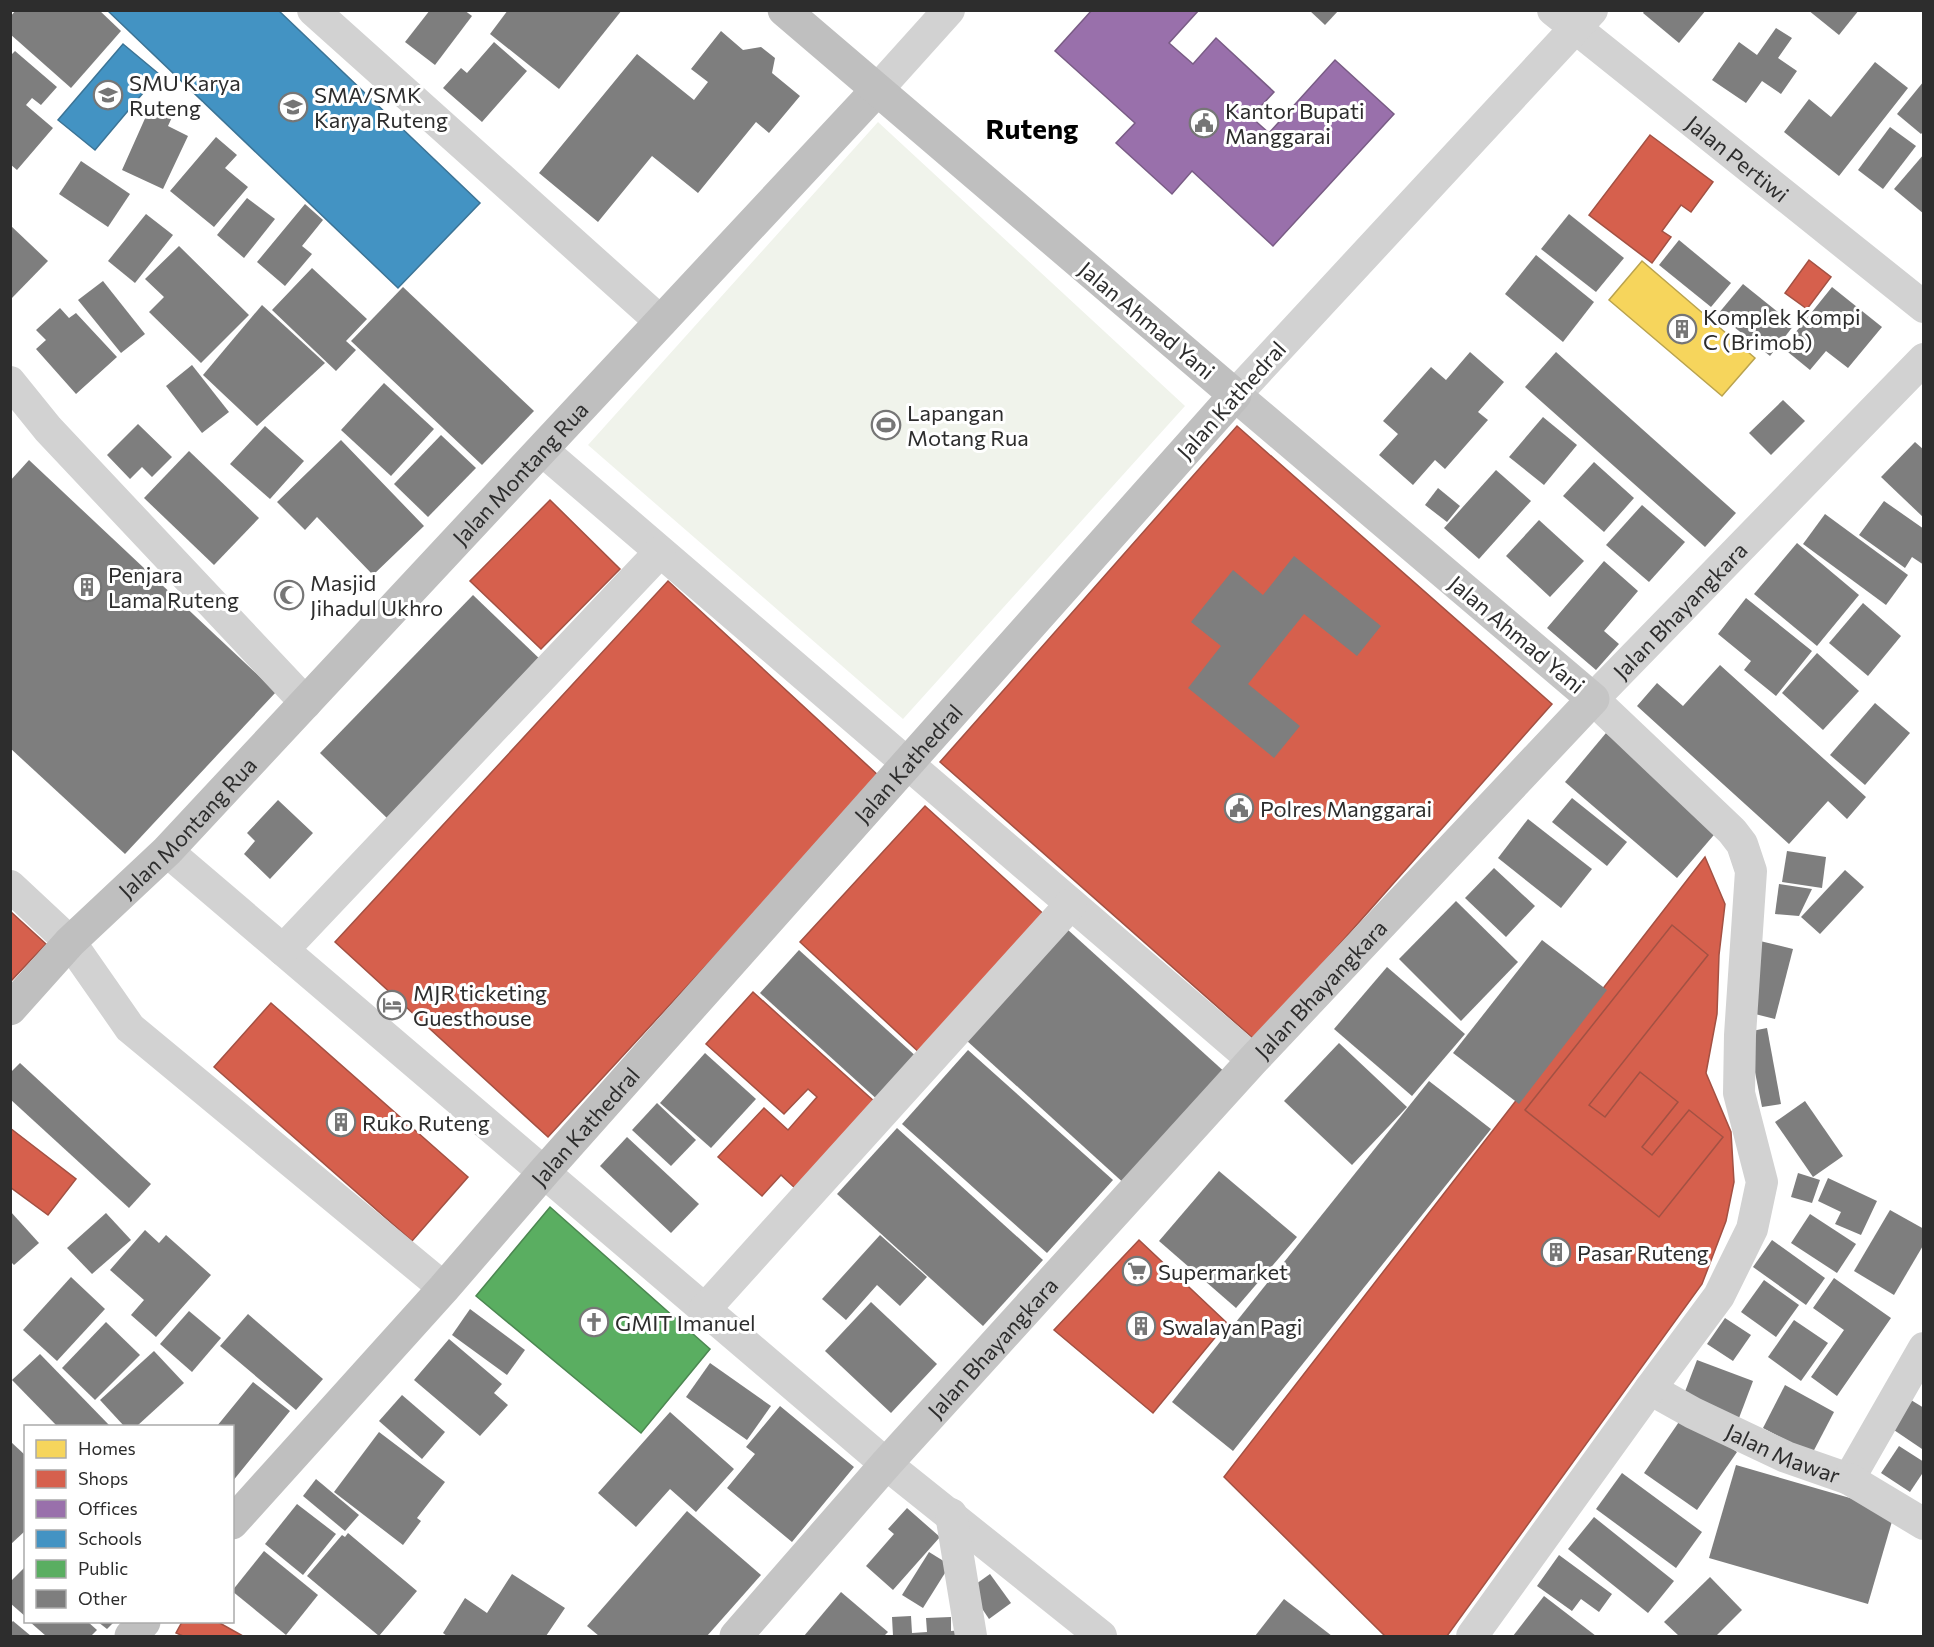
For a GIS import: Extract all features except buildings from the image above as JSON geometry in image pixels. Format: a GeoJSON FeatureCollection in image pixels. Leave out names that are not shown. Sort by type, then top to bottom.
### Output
{"type":"FeatureCollection","features":[{"type":"Feature","properties":{"kind":"highway","name":"Jalan Ahmad Yani"},"geometry":{"type":"LineString","coordinates":[[784,10],[1235,395]]}},
{"type":"Feature","properties":{"kind":"highway","name":"Jalan Montang Rua"},"geometry":{"type":"LineString","coordinates":[[10,1009],[70,942],[167,851],[877,90]]}},
{"type":"Feature","properties":{"kind":"highway","name":"Jalan Kathedral"},"geometry":{"type":"LineString","coordinates":[[234,1521],[444,1288],[544,1172],[1235,395]]}},
{"type":"Feature","properties":{"kind":"highway"},"geometry":{"type":"LineString","coordinates":[[130,1636],[143,1623]]}},
{"type":"Feature","properties":{"kind":"main road","name":"Jalan Ahmad Yani"},"geometry":{"type":"LineString","coordinates":[[1235,395],[1593,699]]}},
{"type":"Feature","properties":{"kind":"main road","name":"Jalan Bhayangkara"},"geometry":{"type":"LineString","coordinates":[[736,1636],[886,1464],[1253,1060],[1593,699]]}},
{"type":"Feature","properties":{"kind":"street"},"geometry":{"type":"LineString","coordinates":[[314,10],[661,322]]}},
{"type":"Feature","properties":{"kind":"street"},"geometry":{"type":"LineString","coordinates":[[877,90],[949,10]]}},
{"type":"Feature","properties":{"kind":"street","name":"Jalan Pertiwi"},"geometry":{"type":"LineString","coordinates":[[1573,16],[1923,307]]}},
{"type":"Feature","properties":{"kind":"street","name":"Jalan Kathedral"},"geometry":{"type":"LineString","coordinates":[[1235,395],[1573,16]]}},
{"type":"Feature","properties":{"kind":"street","name":"Jalan Bhayangkara"},"geometry":{"type":"LineString","coordinates":[[1593,699],[1923,359]]}},
{"type":"Feature","properties":{"kind":"street"},"geometry":{"type":"LineString","coordinates":[[10,382],[48,429],[306,703]]}},
{"type":"Feature","properties":{"kind":"street"},"geometry":{"type":"LineString","coordinates":[[542,450],[1253,1060]]}},
{"type":"Feature","properties":{"kind":"street"},"geometry":{"type":"LineString","coordinates":[[283,950],[660,552]]}},
{"type":"Feature","properties":{"kind":"street"},"geometry":{"type":"LineString","coordinates":[[1472,1636],[1719,1296],[1752,1229],[1762,1182],[1739,1093],[1740,1035],[1751,870],[1742,844],[1732,831],[1593,699]]}},
{"type":"Feature","properties":{"kind":"street"},"geometry":{"type":"LineString","coordinates":[[167,851],[886,1464],[1101,1636]]}},
{"type":"Feature","properties":{"kind":"street"},"geometry":{"type":"LineString","coordinates":[[10,886],[70,942],[130,1028],[444,1288]]}},
{"type":"Feature","properties":{"kind":"street"},"geometry":{"type":"LineString","coordinates":[[705,1309],[1071,904]]}},
{"type":"Feature","properties":{"kind":"street","name":"Jalan Mawar"},"geometry":{"type":"LineString","coordinates":[[1650,1389],[1693,1413],[1786,1457],[1849,1479],[1923,1348]]}},
{"type":"Feature","properties":{"kind":"street"},"geometry":{"type":"LineString","coordinates":[[1849,1479],[1923,1524]]}},
{"type":"Feature","properties":{"kind":"street"},"geometry":{"type":"LineString","coordinates":[[951,1515],[971,1636]]}},
{"type":"Feature","properties":{"kind":"shaded area","name":"Lapangan Motang Rua"},"geometry":{"type":"Polygon","coordinates":[[[878,122],[1185,406],[903,719],[588,445],[878,122]]]}},
{"type":"Feature","properties":{"kind":"place","name":"SMU Karya Ruteng"},"geometry":{"type":"Point","coordinates":[108,95]}},
{"type":"Feature","properties":{"kind":"place","name":"SMA/SMK Karya Ruteng"},"geometry":{"type":"Point","coordinates":[293,107]}},
{"type":"Feature","properties":{"kind":"place","name":"Kantor Bupati Manggarai"},"geometry":{"type":"Point","coordinates":[1204,123]}},
{"type":"Feature","properties":{"kind":"place","name":"Komplek Kompi C (Brimob)"},"geometry":{"type":"Point","coordinates":[1682,329]}},
{"type":"Feature","properties":{"kind":"place","name":"Lapangan Motang Rua"},"geometry":{"type":"Point","coordinates":[886,425]}},
{"type":"Feature","properties":{"kind":"place","name":"Penjara Lama Ruteng"},"geometry":{"type":"Point","coordinates":[87,587]}},
{"type":"Feature","properties":{"kind":"place","name":"Masjid Jihadul Ukhro"},"geometry":{"type":"Point","coordinates":[289,595]}},
{"type":"Feature","properties":{"kind":"place","name":"Polres Manggarai"},"geometry":{"type":"Point","coordinates":[1239,808]}},
{"type":"Feature","properties":{"kind":"place","name":"MJR ticketing Guesthouse"},"geometry":{"type":"Point","coordinates":[392,1005]}},
{"type":"Feature","properties":{"kind":"place","name":"Ruko Ruteng"},"geometry":{"type":"Point","coordinates":[341,1122]}},
{"type":"Feature","properties":{"kind":"place","name":"Pasar Ruteng"},"geometry":{"type":"Point","coordinates":[1556,1252]}},
{"type":"Feature","properties":{"kind":"place","name":"Supermarket"},"geometry":{"type":"Point","coordinates":[1137,1271]}},
{"type":"Feature","properties":{"kind":"place","name":"GMIT Imanuel"},"geometry":{"type":"Point","coordinates":[594,1322]}},
{"type":"Feature","properties":{"kind":"place","name":"Swalayan Pagi"},"geometry":{"type":"Point","coordinates":[1141,1326]}},
{"type":"Feature","properties":{"kind":"district","name":"Ruteng"},"geometry":{"type":"Point","coordinates":[1032,128]}}]}
